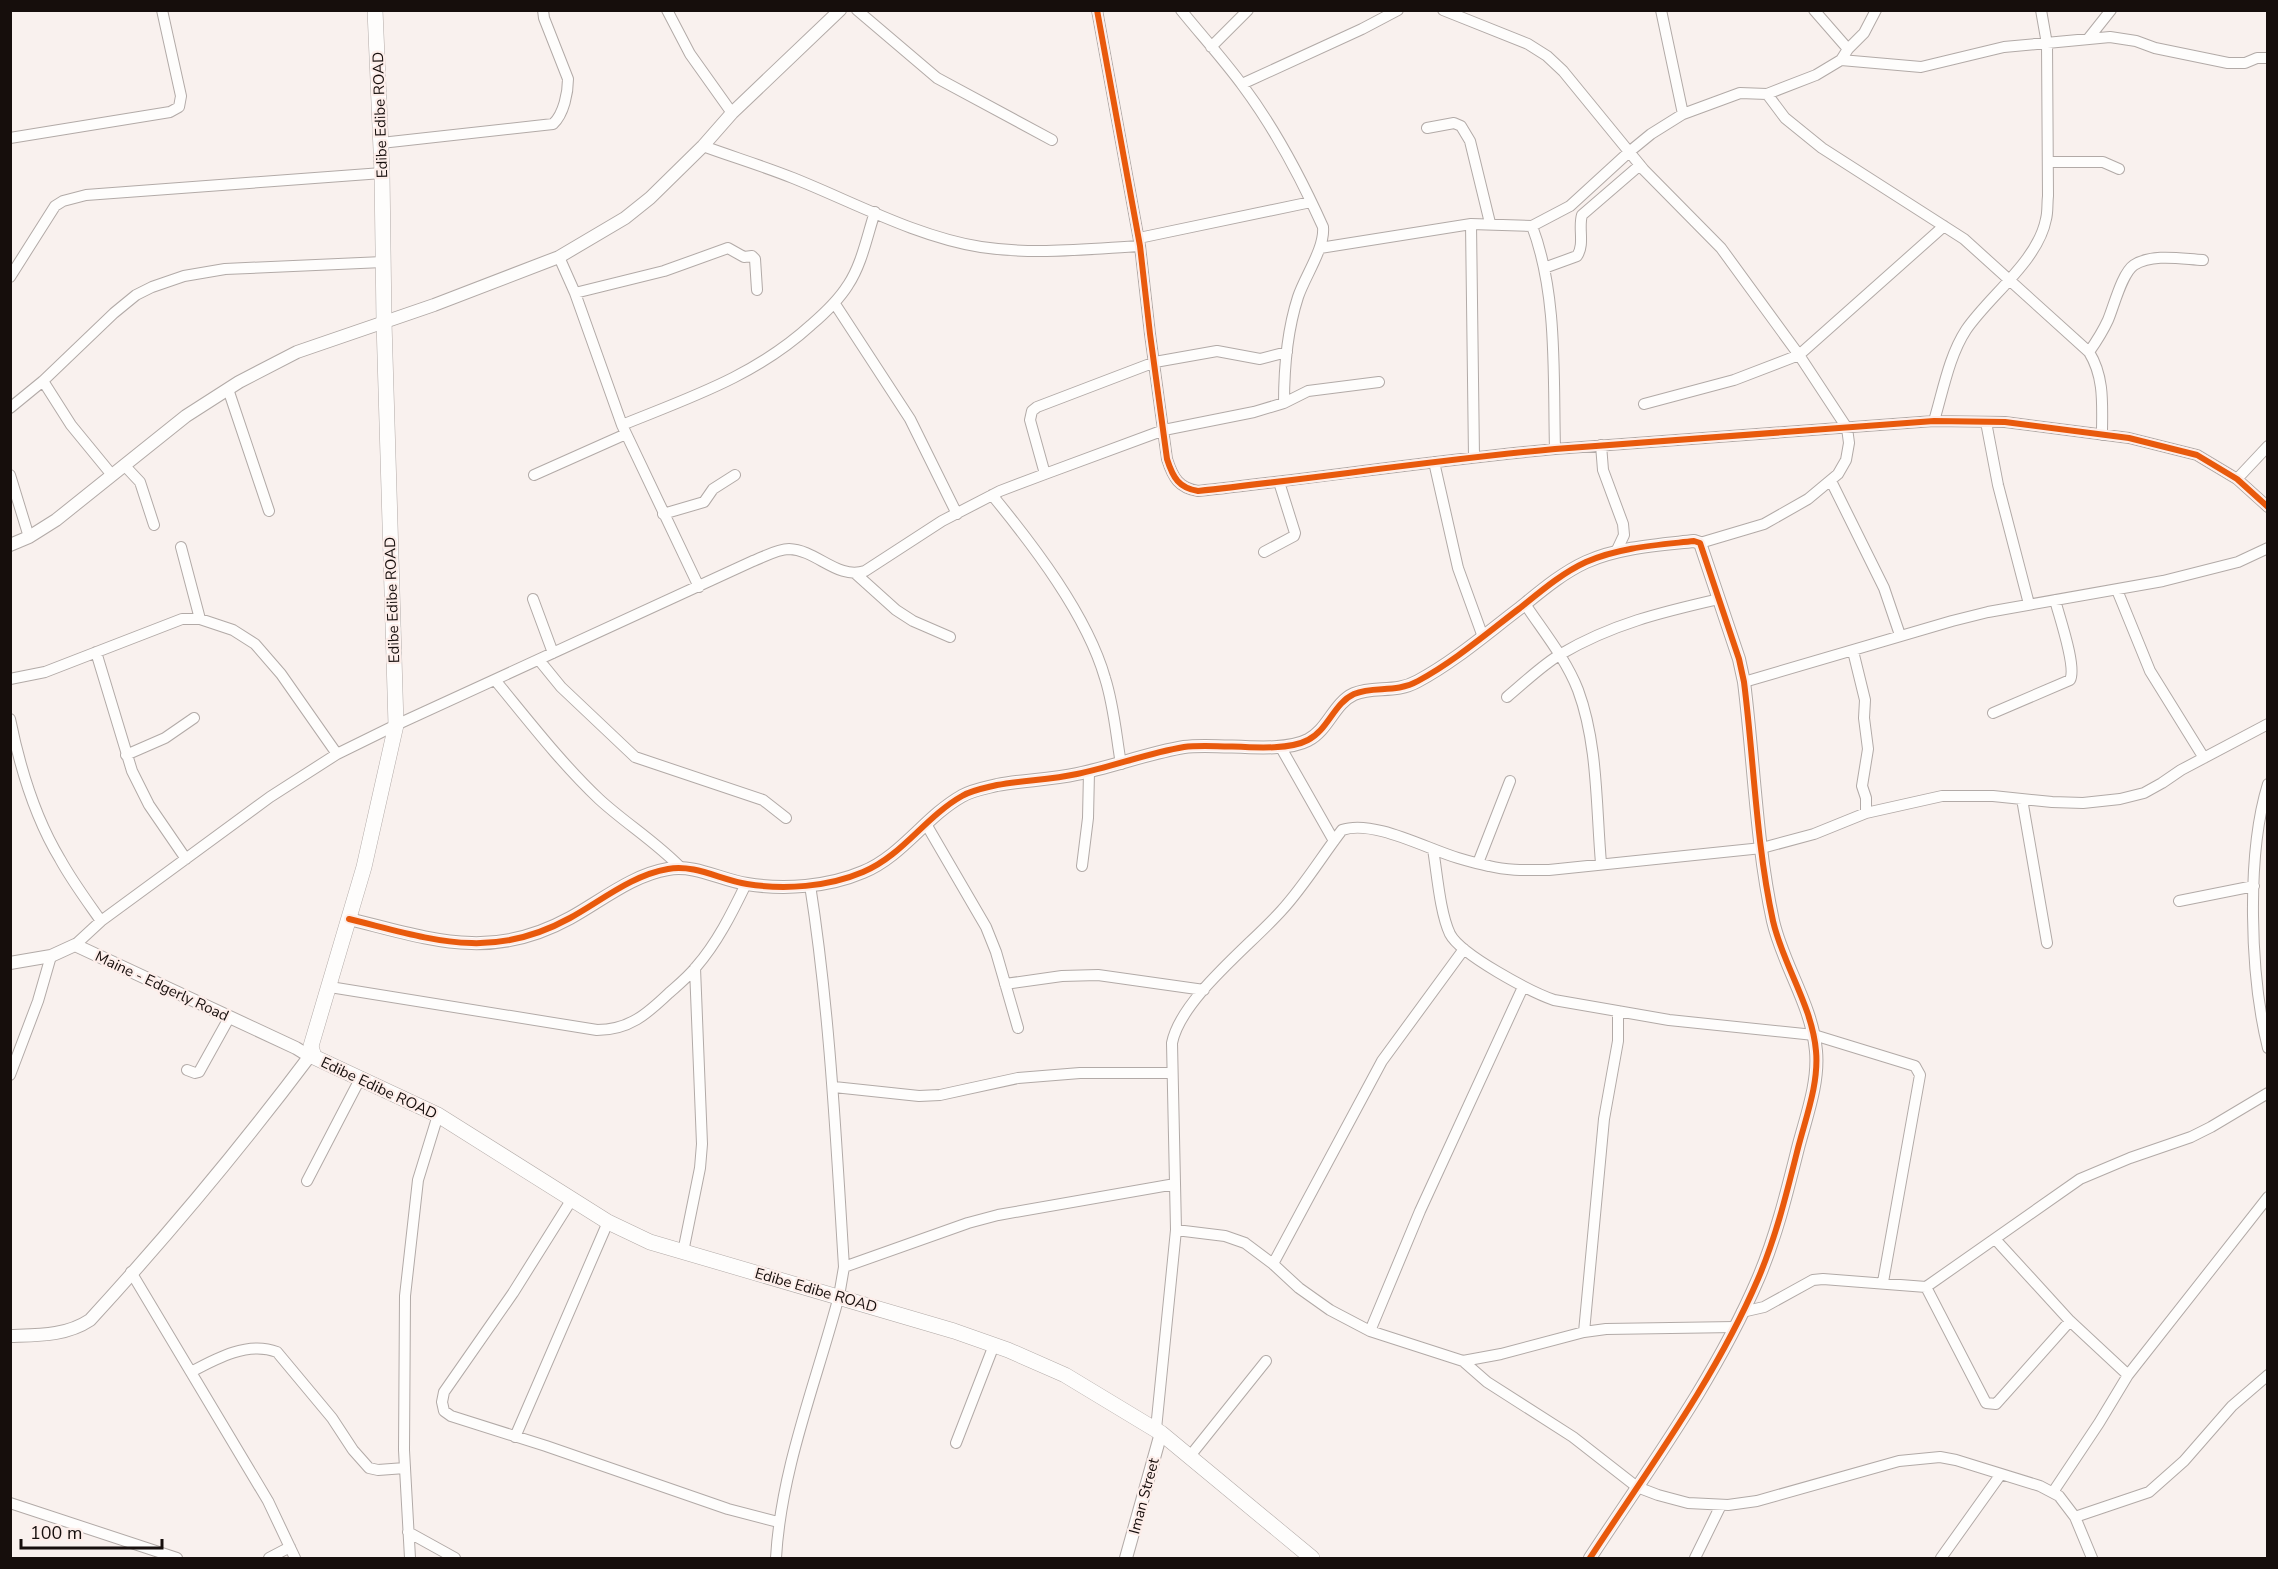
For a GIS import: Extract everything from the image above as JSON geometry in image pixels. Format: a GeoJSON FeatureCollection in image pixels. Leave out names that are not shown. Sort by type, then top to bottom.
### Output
{"type":"FeatureCollection","features":[{"type":"Feature","properties":{"kind":"main road","name":"Edibe Edibe ROAD"},"geometry":{"type":"LineString","coordinates":[[375,10],[382,173],[396,725],[364,867],[310,1054],[438,1115],[608,1222],[650,1242],[954,1331],[1065,1375],[1158,1431],[1312,1558]]}},
{"type":"Feature","properties":{"kind":"street"},"geometry":{"type":"LineString","coordinates":[[10,138],[170,112],[179,107],[181,96],[162,10]]}},
{"type":"Feature","properties":{"kind":"street"},"geometry":{"type":"LineString","coordinates":[[381,143],[553,124],[558,119],[568,89],[568,79],[543,10]]}},
{"type":"Feature","properties":{"kind":"street"},"geometry":{"type":"LineString","coordinates":[[667,10],[690,54],[732,113]]}},
{"type":"Feature","properties":{"kind":"street"},"geometry":{"type":"LineString","coordinates":[[10,545],[29,537],[56,520],[186,416],[228,389],[297,352],[559,257],[625,218],[650,198],[703,146],[732,113],[840,10]]}},
{"type":"Feature","properties":{"kind":"street"},"geometry":{"type":"LineString","coordinates":[[857,10],[937,78],[1052,140]]}},
{"type":"Feature","properties":{"kind":"street"},"geometry":{"type":"LineString","coordinates":[[1097,10],[1140,242],[1167,459],[1172,474],[1180,486],[1198,491],[1474,457],[1601,445],[1934,421],[2005,422],[2130,438],[2197,454],[2237,479],[2268,507]]}},
{"type":"Feature","properties":{"kind":"street"},"geometry":{"type":"LineString","coordinates":[[1182,10],[1242,84],[1287,155],[1323,227],[1324,235],[1320,248],[1299,295],[1289,329],[1284,370],[1284,403]]}},
{"type":"Feature","properties":{"kind":"street"},"geometry":{"type":"LineString","coordinates":[[1211,47],[1248,10]]}},
{"type":"Feature","properties":{"kind":"street"},"geometry":{"type":"LineString","coordinates":[[1242,84],[1398,10]]}},
{"type":"Feature","properties":{"kind":"street"},"geometry":{"type":"LineString","coordinates":[[349,919],[430,939],[484,944],[505,942],[545,931],[647,874],[670,868],[681,868],[746,884],[810,885],[866,871],[898,849],[964,795],[975,791],[999,785],[1042,781],[1089,772],[1183,747],[1280,746],[1307,741],[1319,733],[1341,705],[1354,694],[1410,685],[1483,637],[1576,567],[1616,552],[1694,541],[1700,543],[1764,524],[1808,499],[1831,481],[1846,460],[1849,443],[1847,428],[1799,355],[1721,248],[1640,165],[1582,94],[1547,56],[1528,44],[1443,10]]}},
{"type":"Feature","properties":{"kind":"street"},"geometry":{"type":"LineString","coordinates":[[1661,10],[1683,114]]}},
{"type":"Feature","properties":{"kind":"street"},"geometry":{"type":"LineString","coordinates":[[1814,10],[1848,49]]}},
{"type":"Feature","properties":{"kind":"street"},"geometry":{"type":"LineString","coordinates":[[1320,248],[1471,224],[1532,226],[1570,206],[1629,152],[1683,114],[1740,93],[1767,94],[1816,75],[1840,60],[1864,33],[1876,10]]}},
{"type":"Feature","properties":{"kind":"street"},"geometry":{"type":"LineString","coordinates":[[1934,421],[1960,342],[1974,320],[2010,280],[2033,248],[2046,220],[2047,44],[2041,10]]}},
{"type":"Feature","properties":{"kind":"street"},"geometry":{"type":"LineString","coordinates":[[2088,39],[2111,10]]}},
{"type":"Feature","properties":{"kind":"street"},"geometry":{"type":"LineString","coordinates":[[1840,60],[1921,67],[2004,47],[2120,37],[2155,48],[2233,63],[2268,58]]}},
{"type":"Feature","properties":{"kind":"street"},"geometry":{"type":"LineString","coordinates":[[1767,94],[1785,118],[1822,148],[1964,239],[2089,352],[2098,370],[2101,386],[2102,435]]}},
{"type":"Feature","properties":{"kind":"street"},"geometry":{"type":"LineString","coordinates":[[1427,128],[1454,123],[1461,126],[1470,141],[1490,223]]}},
{"type":"Feature","properties":{"kind":"street"},"geometry":{"type":"LineString","coordinates":[[703,146],[793,178],[944,238],[981,247],[1045,252],[1140,242],[1311,202]]}},
{"type":"Feature","properties":{"kind":"street"},"geometry":{"type":"LineString","coordinates":[[2048,162],[2103,162],[2119,169]]}},
{"type":"Feature","properties":{"kind":"street"},"geometry":{"type":"LineString","coordinates":[[1544,268],[1577,256],[1582,244],[1580,224],[1582,215],[1640,165]]}},
{"type":"Feature","properties":{"kind":"street"},"geometry":{"type":"LineString","coordinates":[[10,277],[55,206],[63,201],[86,195],[382,173]]}},
{"type":"Feature","properties":{"kind":"street"},"geometry":{"type":"LineString","coordinates":[[534,475],[738,377],[794,341],[835,304],[849,284],[861,257],[874,212]]}},
{"type":"Feature","properties":{"kind":"street"},"geometry":{"type":"LineString","coordinates":[[1471,224],[1474,457]]}},
{"type":"Feature","properties":{"kind":"street"},"geometry":{"type":"LineString","coordinates":[[1532,226],[1544,268],[1550,313],[1555,449]]}},
{"type":"Feature","properties":{"kind":"street"},"geometry":{"type":"LineString","coordinates":[[1644,404],[1734,380],[1799,355],[1944,226]]}},
{"type":"Feature","properties":{"kind":"street"},"geometry":{"type":"LineString","coordinates":[[575,293],[664,271],[728,248],[744,257],[752,256],[755,259],[757,290]]}},
{"type":"Feature","properties":{"kind":"street"},"geometry":{"type":"LineString","coordinates":[[559,257],[575,293],[624,430],[699,587]]}},
{"type":"Feature","properties":{"kind":"street"},"geometry":{"type":"LineString","coordinates":[[2089,352],[2107,321],[2127,273],[2133,265],[2145,260],[2168,258],[2203,260]]}},
{"type":"Feature","properties":{"kind":"street"},"geometry":{"type":"LineString","coordinates":[[10,408],[43,381],[114,313],[152,287],[184,276],[225,269],[383,262]]}},
{"type":"Feature","properties":{"kind":"street"},"geometry":{"type":"LineString","coordinates":[[835,304],[910,420],[957,514]]}},
{"type":"Feature","properties":{"kind":"street"},"geometry":{"type":"LineString","coordinates":[[1045,474],[1030,420],[1032,411],[1037,407],[1155,362],[1217,351],[1260,359],[1287,352]]}},
{"type":"Feature","properties":{"kind":"street"},"geometry":{"type":"LineString","coordinates":[[43,381],[71,425],[112,475]]}},
{"type":"Feature","properties":{"kind":"street"},"geometry":{"type":"LineString","coordinates":[[10,963],[51,956],[75,945],[101,921],[270,797],[337,754],[753,561],[789,549],[808,554],[842,572],[856,574],[865,571],[992,495],[1164,430],[1254,412],[1284,403],[1308,391],[1379,382]]}},
{"type":"Feature","properties":{"kind":"street"},"geometry":{"type":"LineString","coordinates":[[228,389],[269,511]]}},
{"type":"Feature","properties":{"kind":"street"},"geometry":{"type":"LineString","coordinates":[[1986,422],[1998,485],[2029,604]]}},
{"type":"Feature","properties":{"kind":"street"},"geometry":{"type":"LineString","coordinates":[[1601,445],[1603,470],[1623,524],[1624,535],[1616,552]]}},
{"type":"Feature","properties":{"kind":"street"},"geometry":{"type":"LineString","coordinates":[[2237,479],[2268,446]]}},
{"type":"Feature","properties":{"kind":"street"},"geometry":{"type":"LineString","coordinates":[[1434,462],[1458,568],[1483,637]]}},
{"type":"Feature","properties":{"kind":"street"},"geometry":{"type":"LineString","coordinates":[[124,465],[140,482],[154,525]]}},
{"type":"Feature","properties":{"kind":"street"},"geometry":{"type":"LineString","coordinates":[[10,475],[29,537]]}},
{"type":"Feature","properties":{"kind":"street"},"geometry":{"type":"LineString","coordinates":[[663,514],[704,502],[713,489],[735,475]]}},
{"type":"Feature","properties":{"kind":"street"},"geometry":{"type":"LineString","coordinates":[[1831,481],[1884,588],[1900,635]]}},
{"type":"Feature","properties":{"kind":"street"},"geometry":{"type":"LineString","coordinates":[[1264,552],[1294,536],[1295,533],[1279,482]]}},
{"type":"Feature","properties":{"kind":"street"},"geometry":{"type":"LineString","coordinates":[[992,495],[1027,537],[1065,595],[1094,648],[1106,679],[1121,764]]}},
{"type":"Feature","properties":{"kind":"street"},"geometry":{"type":"LineString","coordinates":[[1590,1558],[1714,1367],[1735,1327],[1770,1247],[1789,1185],[1815,1077],[1814,1035],[1774,923],[1766,880],[1744,682],[1739,659],[1700,543]]}},
{"type":"Feature","properties":{"kind":"street"},"geometry":{"type":"LineString","coordinates":[[181,547],[200,619]]}},
{"type":"Feature","properties":{"kind":"street"},"geometry":{"type":"LineString","coordinates":[[1744,682],[1900,635],[1988,612],[2163,581],[2238,562],[2268,548]]}},
{"type":"Feature","properties":{"kind":"street"},"geometry":{"type":"LineString","coordinates":[[856,574],[896,610],[913,621],[950,637]]}},
{"type":"Feature","properties":{"kind":"street"},"geometry":{"type":"LineString","coordinates":[[2117,590],[2150,672],[2204,758]]}},
{"type":"Feature","properties":{"kind":"street"},"geometry":{"type":"LineString","coordinates":[[533,599],[553,653]]}},
{"type":"Feature","properties":{"kind":"street"},"geometry":{"type":"LineString","coordinates":[[1507,698],[1559,655],[1631,620],[1719,599]]}},
{"type":"Feature","properties":{"kind":"street"},"geometry":{"type":"LineString","coordinates":[[1993,713],[2070,680],[2072,664],[2055,600]]}},
{"type":"Feature","properties":{"kind":"street"},"geometry":{"type":"LineString","coordinates":[[1525,604],[1559,655],[1577,688],[1589,729],[1600,863]]}},
{"type":"Feature","properties":{"kind":"street"},"geometry":{"type":"LineString","coordinates":[[10,679],[45,672],[182,619],[200,619],[232,630],[255,644],[281,674],[337,754]]}},
{"type":"Feature","properties":{"kind":"street"},"geometry":{"type":"LineString","coordinates":[[1853,651],[1865,700],[1864,718],[1868,749],[1862,786],[1866,798],[1866,813]]}},
{"type":"Feature","properties":{"kind":"street"},"geometry":{"type":"LineString","coordinates":[[96,652],[126,755],[149,805],[186,859]]}},
{"type":"Feature","properties":{"kind":"street"},"geometry":{"type":"LineString","coordinates":[[539,660],[561,687],[635,757],[763,800],[786,818]]}},
{"type":"Feature","properties":{"kind":"street"},"geometry":{"type":"LineString","coordinates":[[495,680],[585,785],[681,868]]}},
{"type":"Feature","properties":{"kind":"street"},"geometry":{"type":"LineString","coordinates":[[126,755],[165,738],[194,718]]}},
{"type":"Feature","properties":{"kind":"street"},"geometry":{"type":"LineString","coordinates":[[10,719],[34,806],[60,860],[101,921]]}},
{"type":"Feature","properties":{"kind":"street"},"geometry":{"type":"LineString","coordinates":[[1158,1431],[1176,1230],[1173,1073],[1175,1031],[1182,1017],[1204,990],[1283,909],[1342,830],[1359,827],[1414,841],[1492,867],[1527,870],[1549,870],[1762,848],[1814,834],[1866,813],[1942,796],[1993,796],[2083,803],[2120,799],[2153,788],[2268,724]]}},
{"type":"Feature","properties":{"kind":"street"},"geometry":{"type":"LineString","coordinates":[[1280,746],[1334,841]]}},
{"type":"Feature","properties":{"kind":"street"},"geometry":{"type":"LineString","coordinates":[[1083,866],[1088,818],[1089,772]]}},
{"type":"Feature","properties":{"kind":"street"},"geometry":{"type":"LineString","coordinates":[[1478,863],[1510,781]]}},
{"type":"Feature","properties":{"kind":"street"},"geometry":{"type":"LineString","coordinates":[[2268,784],[2259,828],[2254,886],[2259,1001],[2268,1048]]}},
{"type":"Feature","properties":{"kind":"street"},"geometry":{"type":"LineString","coordinates":[[2022,799],[2047,943]]}},
{"type":"Feature","properties":{"kind":"street"},"geometry":{"type":"LineString","coordinates":[[926,824],[986,927],[1018,1028]]}},
{"type":"Feature","properties":{"kind":"street"},"geometry":{"type":"LineString","coordinates":[[1433,849],[1450,935],[1464,949],[1523,987],[1554,1000],[1669,1020],[1814,1035],[1915,1066],[1920,1075],[1883,1282]]}},
{"type":"Feature","properties":{"kind":"street"},"geometry":{"type":"LineString","coordinates":[[330,987],[586,1029],[607,1030],[631,1024],[645,1015],[695,968],[729,918],[746,884]]}},
{"type":"Feature","properties":{"kind":"street"},"geometry":{"type":"LineString","coordinates":[[776,1558],[778,1522],[787,1479],[839,1296],[844,1267],[834,1087],[820,948],[810,885]]}},
{"type":"Feature","properties":{"kind":"street"},"geometry":{"type":"LineString","coordinates":[[2179,902],[2254,886]]}},
{"type":"Feature","properties":{"kind":"street","name":"Maine - Edgerly Road"},"geometry":{"type":"LineString","coordinates":[[75,945],[310,1054]]}},
{"type":"Feature","properties":{"kind":"street"},"geometry":{"type":"LineString","coordinates":[[1273,1264],[1382,1061],[1464,949]]}},
{"type":"Feature","properties":{"kind":"street"},"geometry":{"type":"LineString","coordinates":[[10,1075],[38,1001],[51,956]]}},
{"type":"Feature","properties":{"kind":"street"},"geometry":{"type":"LineString","coordinates":[[683,1252],[700,1168],[702,1144],[695,968]]}},
{"type":"Feature","properties":{"kind":"street"},"geometry":{"type":"LineString","coordinates":[[1005,984],[1062,976],[1098,975],[1204,990]]}},
{"type":"Feature","properties":{"kind":"street"},"geometry":{"type":"LineString","coordinates":[[1370,1330],[1425,1201],[1523,987]]}},
{"type":"Feature","properties":{"kind":"street"},"geometry":{"type":"LineString","coordinates":[[1584,1332],[1604,1119],[1618,1041],[1618,1011]]}},
{"type":"Feature","properties":{"kind":"street"},"geometry":{"type":"LineString","coordinates":[[187,1070],[199,1072],[230,1018]]}},
{"type":"Feature","properties":{"kind":"street"},"geometry":{"type":"LineString","coordinates":[[10,1336],[54,1334],[90,1320],[217,1173],[289,1085],[310,1054]]}},
{"type":"Feature","properties":{"kind":"street"},"geometry":{"type":"LineString","coordinates":[[834,1087],[919,1096],[940,1095],[1018,1078],[1080,1073],[1173,1073]]}},
{"type":"Feature","properties":{"kind":"street"},"geometry":{"type":"LineString","coordinates":[[307,1181],[360,1079]]}},
{"type":"Feature","properties":{"kind":"street"},"geometry":{"type":"LineString","coordinates":[[1742,1312],[1777,1301],[1813,1280],[1883,1282],[1926,1287],[2080,1179],[2190,1137],[2268,1093]]}},
{"type":"Feature","properties":{"kind":"street"},"geometry":{"type":"LineString","coordinates":[[410,1558],[405,1468],[405,1296],[418,1180],[438,1115]]}},
{"type":"Feature","properties":{"kind":"street"},"geometry":{"type":"LineString","coordinates":[[844,1267],[968,1223],[1026,1209],[1175,1184]]}},
{"type":"Feature","properties":{"kind":"street"},"geometry":{"type":"LineString","coordinates":[[2053,1492],[2128,1375],[2268,1197]]}},
{"type":"Feature","properties":{"kind":"street"},"geometry":{"type":"LineString","coordinates":[[572,1199],[513,1293],[444,1392],[442,1402],[444,1411],[451,1416],[728,1509],[778,1522]]}},
{"type":"Feature","properties":{"kind":"street"},"geometry":{"type":"LineString","coordinates":[[514,1437],[608,1222]]}},
{"type":"Feature","properties":{"kind":"street"},"geometry":{"type":"LineString","coordinates":[[1176,1230],[1226,1236],[1245,1243],[1299,1288],[1330,1310],[1370,1330],[1463,1361],[1487,1382],[1574,1437],[1636,1487],[1688,1503],[1721,1505],[1757,1501],[1899,1461],[1940,1457],[1956,1460],[2053,1492],[2066,1502],[2075,1517],[2092,1558]]}},
{"type":"Feature","properties":{"kind":"street"},"geometry":{"type":"LineString","coordinates":[[1995,1239],[2070,1321],[2128,1375]]}},
{"type":"Feature","properties":{"kind":"street"},"geometry":{"type":"LineString","coordinates":[[131,1272],[268,1501],[295,1558]]}},
{"type":"Feature","properties":{"kind":"street"},"geometry":{"type":"LineString","coordinates":[[1926,1287],[1986,1403],[1996,1404],[2070,1321]]}},
{"type":"Feature","properties":{"kind":"street"},"geometry":{"type":"LineString","coordinates":[[1463,1361],[1501,1354],[1584,1332],[1606,1329],[1735,1327]]}},
{"type":"Feature","properties":{"kind":"street"},"geometry":{"type":"LineString","coordinates":[[956,1443],[994,1345]]}},
{"type":"Feature","properties":{"kind":"street"},"geometry":{"type":"LineString","coordinates":[[191,1372],[211,1361],[245,1350],[255,1348],[277,1352],[332,1418],[353,1450],[369,1468],[378,1470],[405,1468]]}},
{"type":"Feature","properties":{"kind":"street"},"geometry":{"type":"LineString","coordinates":[[1190,1456],[1266,1361]]}},
{"type":"Feature","properties":{"kind":"street"},"geometry":{"type":"LineString","coordinates":[[2075,1517],[2149,1492],[2184,1461],[2232,1406],[2268,1375]]}},
{"type":"Feature","properties":{"kind":"street","name":"Iman Street"},"geometry":{"type":"LineString","coordinates":[[1126,1558],[1158,1431]]}},
{"type":"Feature","properties":{"kind":"street"},"geometry":{"type":"LineString","coordinates":[[1941,1558],[2001,1474]]}},
{"type":"Feature","properties":{"kind":"street"},"geometry":{"type":"LineString","coordinates":[[10,1503],[177,1558]]}},
{"type":"Feature","properties":{"kind":"street"},"geometry":{"type":"LineString","coordinates":[[1695,1558],[1721,1505]]}},
{"type":"Feature","properties":{"kind":"street"},"geometry":{"type":"LineString","coordinates":[[408,1532],[455,1558]]}},
{"type":"Feature","properties":{"kind":"street"},"geometry":{"type":"LineString","coordinates":[[269,1558],[290,1547]]}},
{"type":"Feature","properties":{"kind":"cycle path"},"geometry":{"type":"LineString","coordinates":[[1097,10],[1140,246],[1167,459],[1174,477],[1181,485],[1191,490],[1555,449],[1934,421],[2005,422],[2129,438],[2197,455],[2237,479],[2268,507]]}},
{"type":"Feature","properties":{"kind":"cycle path"},"geometry":{"type":"LineString","coordinates":[[349,919],[434,939],[487,943],[513,940],[541,931],[570,918],[629,883],[668,869],[688,869],[761,886],[806,886],[835,881],[877,865],[902,846],[936,814],[962,796],[974,791],[1007,783],[1077,774],[1184,747],[1281,747],[1308,740],[1321,730],[1347,698],[1362,691],[1409,685],[1432,673],[1577,566],[1626,550],[1694,541],[1700,543],[1739,659],[1744,682],[1767,892],[1783,953],[1809,1017],[1816,1051],[1816,1075],[1776,1231],[1741,1316],[1702,1387],[1590,1558]]}}]}
